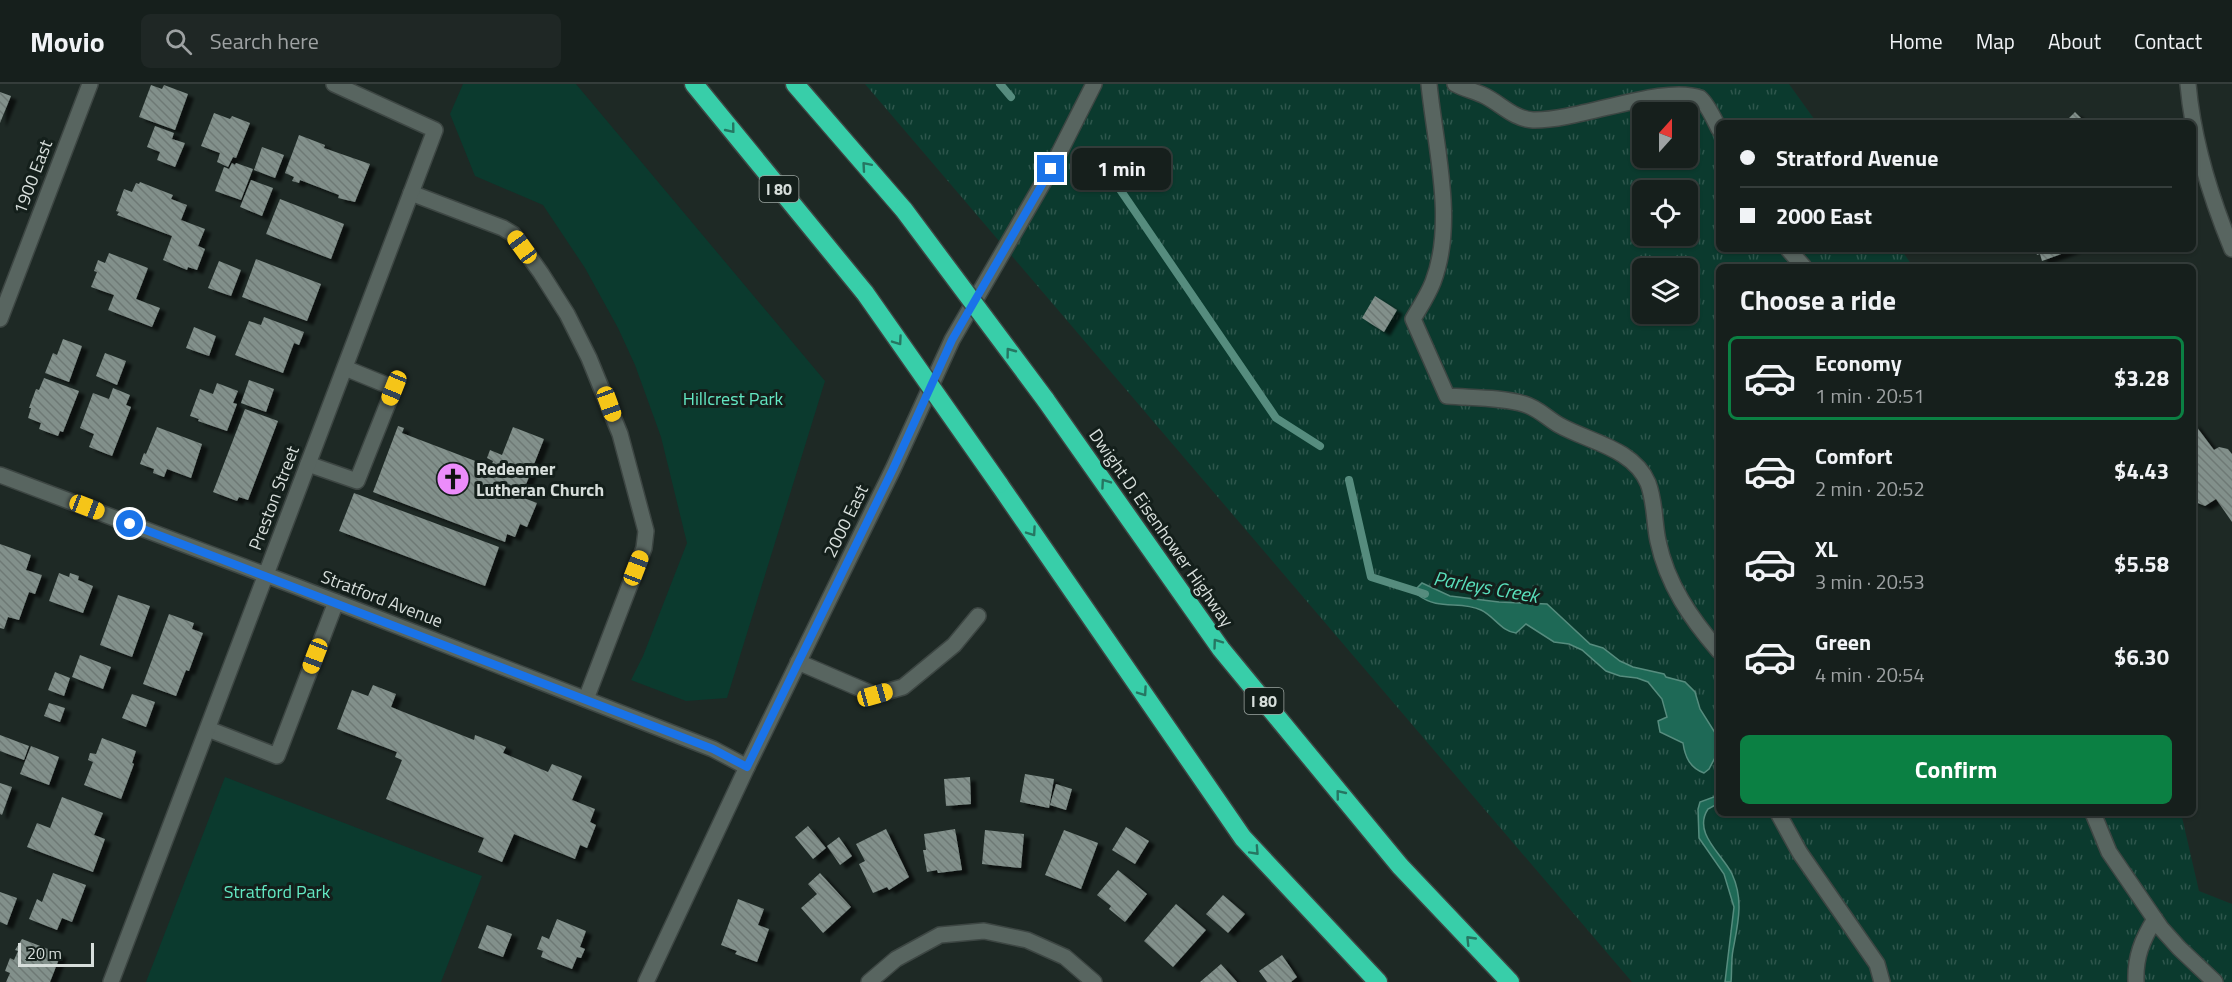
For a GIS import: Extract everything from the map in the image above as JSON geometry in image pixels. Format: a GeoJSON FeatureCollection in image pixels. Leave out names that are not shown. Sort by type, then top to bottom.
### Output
{"type":"FeatureCollection","features":[{"type":"Feature","properties":{"kind":"highway","name":"I 80"},"geometry":{"type":"LineString","coordinates":[[694,84],[865,293],[999,483],[1243,838],[1378,982]]}},
{"type":"Feature","properties":{"kind":"highway","name":"Dwight D. Eisenhower Highway"},"geometry":{"type":"LineString","coordinates":[[795,84],[904,210],[1045,399],[1221,649],[1400,866],[1510,982]]}},
{"type":"Feature","properties":{"kind":"street","name":"1900 East"},"geometry":{"type":"LineString","coordinates":[[0,319],[90,84]]}},
{"type":"Feature","properties":{"kind":"street","name":"Preston Street"},"geometry":{"type":"LineString","coordinates":[[111,982],[435,130],[334,84]]}},
{"type":"Feature","properties":{"kind":"street","name":"2000 East"},"geometry":{"type":"LineString","coordinates":[[646,982],[747,767],[893,469],[952,340],[1051,169],[1094,84]]}},
{"type":"Feature","properties":{"kind":"street"},"geometry":{"type":"LineString","coordinates":[[1429,84],[1442,187],[1440,260],[1433,283],[1413,319],[1447,396],[1526,404],[1539,410],[1556,424],[1633,461],[1647,482],[1651,494],[1664,565],[1676,592],[1716,648]]}},
{"type":"Feature","properties":{"kind":"street"},"geometry":{"type":"LineString","coordinates":[[1455,84],[1484,95],[1515,116],[1533,120],[1562,116],[1646,89],[1664,86],[1681,87],[1700,98],[1716,124]]}},
{"type":"Feature","properties":{"kind":"street"},"geometry":{"type":"LineString","coordinates":[[2188,84],[2193,120]]}},
{"type":"Feature","properties":{"kind":"street"},"geometry":{"type":"LineString","coordinates":[[2196,138],[2219,217],[2232,249]]}},
{"type":"Feature","properties":{"kind":"street"},"geometry":{"type":"LineString","coordinates":[[411,193],[503,228],[513,234],[542,273],[567,314],[589,358],[620,434],[638,498],[646,539],[586,699]]}},
{"type":"Feature","properties":{"kind":"street"},"geometry":{"type":"LineString","coordinates":[[1791,252],[1801,264]]}},
{"type":"Feature","properties":{"kind":"street"},"geometry":{"type":"LineString","coordinates":[[308,464],[357,481],[394,388],[345,368]]}},
{"type":"Feature","properties":{"kind":"street","name":"Stratford Avenue"},"geometry":{"type":"LineString","coordinates":[[0,475],[586,699],[713,749],[747,767]]}},
{"type":"Feature","properties":{"kind":"street"},"geometry":{"type":"LineString","coordinates":[[208,729],[278,756],[336,602]]}},
{"type":"Feature","properties":{"kind":"street"},"geometry":{"type":"LineString","coordinates":[[798,662],[875,695],[903,687],[954,645],[978,616]]}},
{"type":"Feature","properties":{"kind":"street"},"geometry":{"type":"LineString","coordinates":[[1780,816],[1800,853],[1877,964],[1882,982]]}},
{"type":"Feature","properties":{"kind":"street"},"geometry":{"type":"LineString","coordinates":[[2094,816],[2109,852],[2155,919],[2179,948],[2215,982]]}},
{"type":"Feature","properties":{"kind":"street"},"geometry":{"type":"LineString","coordinates":[[2136,982],[2138,951],[2155,919]]}},
{"type":"Feature","properties":{"kind":"street"},"geometry":{"type":"LineString","coordinates":[[869,982],[896,959],[940,935],[984,931],[1027,940],[1065,957],[1094,982]]}},
{"type":"Feature","properties":{"kind":"green space","name":"Hillcrest Park"},"geometry":{"type":"Polygon","coordinates":[[[463,84],[576,84],[825,381],[727,698],[686,701],[631,680],[643,656],[687,543],[661,437],[635,365],[618,328],[585,268],[543,205],[475,176],[450,114],[463,84]]]}},
{"type":"Feature","properties":{"kind":"green space"},"geometry":{"type":"Polygon","coordinates":[[[865,84],[1789,84],[1815,120],[1716,120],[1716,252],[1903,252],[1911,264],[1716,264],[1716,816],[2182,816],[2199,891],[2232,904],[2232,982],[1632,982],[865,84]]]}},
{"type":"Feature","properties":{"kind":"green space","name":"Stratford Park"},"geometry":{"type":"Polygon","coordinates":[[[225,777],[482,876],[441,982],[146,982],[225,777]]]}},
{"type":"Feature","properties":{"kind":"shaded area"},"geometry":{"type":"Polygon","coordinates":[[[1422,583],[1450,596],[1499,602],[1547,604],[1590,644],[1603,648],[1620,661],[1685,682],[1695,692],[1700,709],[1716,734],[1716,756],[1709,769],[1704,773],[1699,771],[1687,757],[1683,743],[1660,732],[1658,721],[1667,717],[1662,699],[1648,682],[1606,671],[1582,650],[1569,644],[1554,642],[1526,624],[1516,633],[1511,632],[1481,610],[1434,603],[1418,595],[1417,588],[1422,583]]]}},
{"type":"Feature","properties":{"kind":"shaded area"},"geometry":{"type":"Polygon","coordinates":[[[1716,796],[1716,805],[1708,809],[1704,818],[1704,827],[1706,835],[1732,874],[1738,893],[1739,912],[1732,954],[1731,982],[1725,982],[1734,907],[1724,874],[1699,838],[1698,809],[1700,802],[1716,796]]]}},
{"type":"Feature","properties":{"kind":"building"},"geometry":{"type":"Polygon","coordinates":[[[151,85],[162,89],[164,85],[188,94],[175,130],[139,117],[151,85]]]}},
{"type":"Feature","properties":{"kind":"building"},"geometry":{"type":"Polygon","coordinates":[[[0,92],[11,96],[0,123],[0,92]]]}},
{"type":"Feature","properties":{"kind":"building"},"geometry":{"type":"Polygon","coordinates":[[[2075,112],[2083,120],[2067,120],[2075,112]]]}},
{"type":"Feature","properties":{"kind":"building"},"geometry":{"type":"Polygon","coordinates":[[[214,113],[230,119],[232,116],[250,123],[236,158],[233,157],[228,167],[217,162],[220,153],[201,146],[214,113]]]}},
{"type":"Feature","properties":{"kind":"building"},"geometry":{"type":"Polygon","coordinates":[[[155,126],[174,133],[172,139],[185,143],[175,167],[157,160],[160,152],[147,147],[155,126]]]}},
{"type":"Feature","properties":{"kind":"building"},"geometry":{"type":"Polygon","coordinates":[[[299,135],[325,145],[324,148],[370,164],[355,202],[338,198],[339,195],[300,180],[299,183],[292,181],[294,177],[285,173],[299,135]]]}},
{"type":"Feature","properties":{"kind":"building"},"geometry":{"type":"Polygon","coordinates":[[[262,147],[284,155],[275,178],[254,170],[262,147]]]}},
{"type":"Feature","properties":{"kind":"building"},"geometry":{"type":"Polygon","coordinates":[[[232,163],[253,169],[241,200],[215,191],[224,167],[229,169],[232,163]]]}},
{"type":"Feature","properties":{"kind":"building"},"geometry":{"type":"Polygon","coordinates":[[[251,180],[273,188],[262,216],[240,207],[251,180]]]}},
{"type":"Feature","properties":{"kind":"building"},"geometry":{"type":"Polygon","coordinates":[[[140,182],[173,195],[171,199],[187,205],[181,220],[205,229],[198,246],[205,249],[197,270],[188,267],[187,270],[163,260],[172,236],[117,215],[119,212],[116,211],[124,189],[132,192],[136,183],[140,182]]]}},
{"type":"Feature","properties":{"kind":"building"},"geometry":{"type":"Polygon","coordinates":[[[280,199],[344,224],[331,259],[266,234],[280,199]]]}},
{"type":"Feature","properties":{"kind":"building"},"geometry":{"type":"Polygon","coordinates":[[[2036,252],[2067,252],[2042,261],[2040,254],[2037,255],[2036,252]]]}},
{"type":"Feature","properties":{"kind":"building"},"geometry":{"type":"Polygon","coordinates":[[[109,253],[148,268],[136,299],[160,308],[152,327],[108,310],[114,295],[91,287],[97,272],[94,271],[98,260],[105,263],[109,253]]]}},
{"type":"Feature","properties":{"kind":"building"},"geometry":{"type":"Polygon","coordinates":[[[256,259],[321,284],[307,321],[242,297],[256,259]]]}},
{"type":"Feature","properties":{"kind":"building"},"geometry":{"type":"Polygon","coordinates":[[[219,261],[241,270],[231,296],[208,288],[219,261]]]}},
{"type":"Feature","properties":{"kind":"building"},"geometry":{"type":"Polygon","coordinates":[[[1375,296],[1397,310],[1384,332],[1362,318],[1375,296]]]}},
{"type":"Feature","properties":{"kind":"building"},"geometry":{"type":"Polygon","coordinates":[[[264,317],[304,332],[299,345],[294,343],[283,373],[235,355],[249,321],[261,325],[264,317]]]}},
{"type":"Feature","properties":{"kind":"building"},"geometry":{"type":"Polygon","coordinates":[[[194,327],[216,336],[209,356],[186,348],[194,327]]]}},
{"type":"Feature","properties":{"kind":"building"},"geometry":{"type":"Polygon","coordinates":[[[63,339],[82,346],[69,382],[45,373],[53,353],[57,355],[63,339]]]}},
{"type":"Feature","properties":{"kind":"building"},"geometry":{"type":"Polygon","coordinates":[[[105,353],[126,361],[117,385],[96,376],[105,353]]]}},
{"type":"Feature","properties":{"kind":"building"},"geometry":{"type":"Polygon","coordinates":[[[44,378],[79,391],[63,432],[60,431],[58,436],[39,429],[41,423],[28,418],[36,389],[39,390],[44,378]]]}},
{"type":"Feature","properties":{"kind":"building"},"geometry":{"type":"Polygon","coordinates":[[[249,380],[274,389],[266,412],[241,403],[249,380]]]}},
{"type":"Feature","properties":{"kind":"building"},"geometry":{"type":"Polygon","coordinates":[[[217,383],[238,391],[233,403],[237,404],[227,431],[190,416],[200,389],[213,394],[217,383]]]}},
{"type":"Feature","properties":{"kind":"building"},"geometry":{"type":"Polygon","coordinates":[[[113,388],[130,395],[126,405],[131,407],[112,456],[89,447],[94,434],[80,428],[93,393],[109,399],[113,388]]]}},
{"type":"Feature","properties":{"kind":"building"},"geometry":{"type":"Polygon","coordinates":[[[245,409],[278,421],[248,500],[239,497],[237,501],[213,492],[245,409]]]}},
{"type":"Feature","properties":{"kind":"building","name":"Redeemer Lutheran Church"},"geometry":{"type":"Polygon","coordinates":[[[398,426],[404,428],[402,433],[491,467],[493,461],[487,458],[490,450],[502,455],[513,427],[544,439],[521,497],[537,503],[527,527],[520,524],[515,537],[507,534],[505,542],[373,492],[398,426]]]}},
{"type":"Feature","properties":{"kind":"building"},"geometry":{"type":"Polygon","coordinates":[[[2196,426],[2214,450],[2219,447],[2228,449],[2232,454],[2232,522],[2216,499],[2205,506],[2196,502],[2196,426]]]}},
{"type":"Feature","properties":{"kind":"building"},"geometry":{"type":"Polygon","coordinates":[[[157,427],[202,444],[191,478],[167,469],[164,477],[153,473],[154,469],[140,464],[157,427]]]}},
{"type":"Feature","properties":{"kind":"building"},"geometry":{"type":"Polygon","coordinates":[[[354,493],[499,547],[485,586],[339,531],[354,493]]]}},
{"type":"Feature","properties":{"kind":"building"},"geometry":{"type":"Polygon","coordinates":[[[0,544],[31,555],[26,570],[42,575],[35,594],[29,592],[19,620],[8,617],[4,629],[0,628],[0,544]]]}},
{"type":"Feature","properties":{"kind":"building"},"geometry":{"type":"Polygon","coordinates":[[[59,573],[69,577],[70,573],[79,576],[78,580],[93,586],[83,613],[49,601],[59,573]]]}},
{"type":"Feature","properties":{"kind":"building"},"geometry":{"type":"Polygon","coordinates":[[[118,595],[150,606],[132,657],[100,645],[118,595]]]}},
{"type":"Feature","properties":{"kind":"building"},"geometry":{"type":"Polygon","coordinates":[[[169,614],[194,623],[192,629],[203,633],[189,671],[186,670],[176,696],[143,684],[169,614]]]}},
{"type":"Feature","properties":{"kind":"building"},"geometry":{"type":"Polygon","coordinates":[[[80,655],[111,667],[103,689],[72,677],[80,655]]]}},
{"type":"Feature","properties":{"kind":"building"},"geometry":{"type":"Polygon","coordinates":[[[55,672],[70,678],[64,696],[48,690],[55,672]]]}},
{"type":"Feature","properties":{"kind":"building"},"geometry":{"type":"Polygon","coordinates":[[[373,685],[396,694],[391,707],[474,740],[475,735],[506,747],[503,753],[548,772],[552,764],[582,776],[572,800],[595,809],[590,822],[596,825],[587,848],[580,845],[575,859],[514,834],[502,862],[478,852],[484,838],[386,799],[402,760],[395,757],[397,752],[337,729],[352,690],[368,696],[373,685]]]}},
{"type":"Feature","properties":{"kind":"building"},"geometry":{"type":"Polygon","coordinates":[[[132,694],[155,702],[146,727],[122,718],[132,694]]]}},
{"type":"Feature","properties":{"kind":"building"},"geometry":{"type":"Polygon","coordinates":[[[49,703],[65,708],[60,722],[44,716],[49,703]]]}},
{"type":"Feature","properties":{"kind":"building"},"geometry":{"type":"Polygon","coordinates":[[[0,735],[29,746],[24,760],[0,751],[0,735]]]}},
{"type":"Feature","properties":{"kind":"building"},"geometry":{"type":"Polygon","coordinates":[[[102,738],[136,751],[132,763],[134,764],[121,799],[84,785],[93,762],[88,760],[90,753],[96,754],[102,738]]]}},
{"type":"Feature","properties":{"kind":"building"},"geometry":{"type":"Polygon","coordinates":[[[31,746],[59,757],[49,785],[20,774],[31,746]]]}},
{"type":"Feature","properties":{"kind":"building"},"geometry":{"type":"Polygon","coordinates":[[[1025,774],[1054,779],[1049,808],[1020,802],[1025,774]]]}},
{"type":"Feature","properties":{"kind":"building"},"geometry":{"type":"Polygon","coordinates":[[[970,777],[971,804],[946,806],[944,779],[970,777]]]}},
{"type":"Feature","properties":{"kind":"building"},"geometry":{"type":"Polygon","coordinates":[[[0,783],[12,787],[2,815],[0,814],[0,783]]]}},
{"type":"Feature","properties":{"kind":"building"},"geometry":{"type":"Polygon","coordinates":[[[1056,784],[1072,789],[1066,810],[1050,805],[1056,784]]]}},
{"type":"Feature","properties":{"kind":"building"},"geometry":{"type":"Polygon","coordinates":[[[62,797],[103,813],[94,835],[105,839],[93,872],[27,847],[37,823],[50,828],[62,797]]]}},
{"type":"Feature","properties":{"kind":"building"},"geometry":{"type":"Polygon","coordinates":[[[808,826],[826,848],[813,859],[795,837],[808,826]]]}},
{"type":"Feature","properties":{"kind":"building"},"geometry":{"type":"Polygon","coordinates":[[[1126,827],[1149,841],[1135,864],[1112,850],[1126,827]]]}},
{"type":"Feature","properties":{"kind":"building"},"geometry":{"type":"Polygon","coordinates":[[[886,829],[909,877],[889,890],[887,887],[873,893],[859,864],[865,861],[856,844],[886,829]]]}},
{"type":"Feature","properties":{"kind":"building"},"geometry":{"type":"Polygon","coordinates":[[[955,829],[962,870],[927,872],[923,850],[926,850],[924,834],[955,829]]]}},
{"type":"Feature","properties":{"kind":"building"},"geometry":{"type":"Polygon","coordinates":[[[985,830],[1024,834],[1021,868],[982,864],[985,830]]]}},
{"type":"Feature","properties":{"kind":"building"},"geometry":{"type":"Polygon","coordinates":[[[1064,830],[1098,843],[1081,889],[1045,875],[1064,830]]]}},
{"type":"Feature","properties":{"kind":"building"},"geometry":{"type":"Polygon","coordinates":[[[839,837],[852,856],[840,865],[827,846],[839,837]]]}},
{"type":"Feature","properties":{"kind":"building"},"geometry":{"type":"Polygon","coordinates":[[[1118,870],[1147,894],[1125,922],[1097,895],[1118,870]]]}},
{"type":"Feature","properties":{"kind":"building"},"geometry":{"type":"Polygon","coordinates":[[[53,873],[86,885],[72,922],[62,918],[57,930],[29,919],[37,899],[42,902],[53,873]]]}},
{"type":"Feature","properties":{"kind":"building"},"geometry":{"type":"Polygon","coordinates":[[[820,873],[851,907],[823,933],[801,908],[817,894],[808,884],[820,873]]]}},
{"type":"Feature","properties":{"kind":"building"},"geometry":{"type":"Polygon","coordinates":[[[0,892],[17,898],[7,925],[0,922],[0,892]]]}},
{"type":"Feature","properties":{"kind":"building"},"geometry":{"type":"Polygon","coordinates":[[[1223,895],[1245,914],[1228,933],[1206,914],[1223,895]]]}},
{"type":"Feature","properties":{"kind":"building"},"geometry":{"type":"Polygon","coordinates":[[[738,899],[764,909],[758,925],[769,929],[757,962],[735,954],[737,951],[721,945],[738,899]]]}},
{"type":"Feature","properties":{"kind":"building"},"geometry":{"type":"Polygon","coordinates":[[[1176,904],[1206,930],[1173,967],[1144,941],[1176,904]]]}},
{"type":"Feature","properties":{"kind":"building"},"geometry":{"type":"Polygon","coordinates":[[[557,919],[586,931],[580,947],[585,949],[581,958],[577,957],[572,969],[541,957],[543,951],[537,949],[542,936],[549,939],[557,919]]]}},
{"type":"Feature","properties":{"kind":"building"},"geometry":{"type":"Polygon","coordinates":[[[487,925],[512,934],[503,957],[478,948],[487,925]]]}},
{"type":"Feature","properties":{"kind":"building"},"geometry":{"type":"Polygon","coordinates":[[[22,939],[61,954],[50,982],[6,982],[10,973],[5,971],[10,958],[14,960],[18,951],[15,950],[22,939]]]}},
{"type":"Feature","properties":{"kind":"building"},"geometry":{"type":"Polygon","coordinates":[[[1282,955],[1297,977],[1291,982],[1267,982],[1259,971],[1282,955]]]}},
{"type":"Feature","properties":{"kind":"building"},"geometry":{"type":"Polygon","coordinates":[[[1221,964],[1237,982],[1200,982],[1221,964]]]}},
{"type":"Feature","properties":{"kind":"waterway","name":"Parleys Creek"},"geometry":{"type":"LineString","coordinates":[[1000,84],[1011,97]]}},
{"type":"Feature","properties":{"kind":"waterway","name":"Parleys Creek"},"geometry":{"type":"LineString","coordinates":[[1104,166],[1276,418],[1320,446]]}},
{"type":"Feature","properties":{"kind":"waterway","name":"Parleys Creek"},"geometry":{"type":"LineString","coordinates":[[1349,480],[1371,577],[1425,594]]}},
{"type":"Feature","properties":{"kind":"place","name":"Redeemer Lutheran Church"},"geometry":{"type":"Point","coordinates":[453,479]}},
{"type":"Feature","properties":{"kind":"route"},"geometry":{"type":"LineString","coordinates":[[130,524],[713,749],[747,767],[893,469],[952,340],[1051,169]]}}]}
